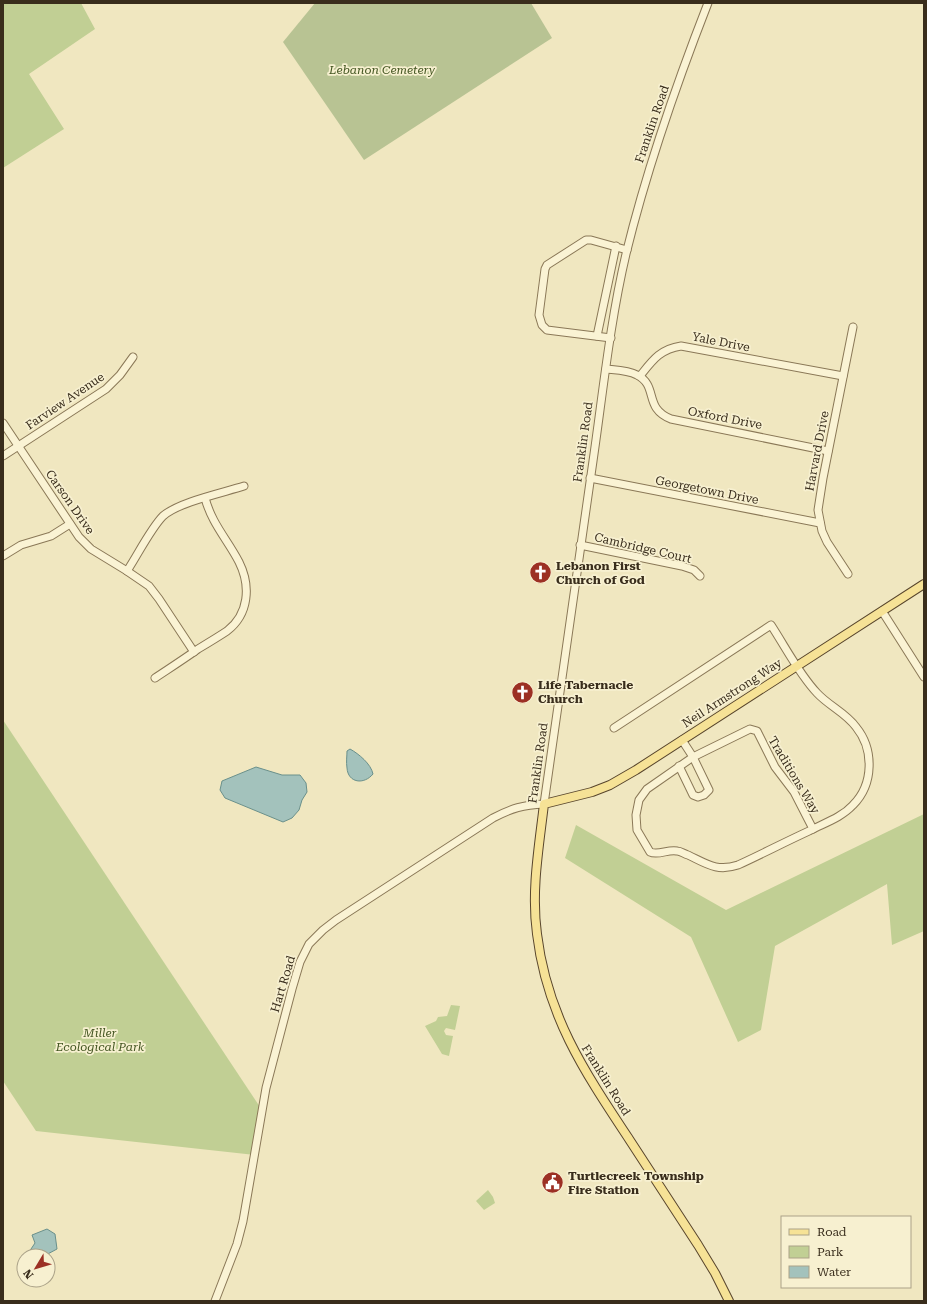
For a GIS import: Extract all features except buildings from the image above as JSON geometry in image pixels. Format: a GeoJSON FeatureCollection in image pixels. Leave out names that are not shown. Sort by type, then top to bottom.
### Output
{"type":"FeatureCollection","features":[{"type":"Feature","properties":{"kind":"main road","name":"Neil Armstrong Way"},"geometry":{"type":"LineString","coordinates":[[544,804],[592,792],[636,770],[924,584]]}},
{"type":"Feature","properties":{"kind":"main road","name":"Franklin Road"},"geometry":{"type":"LineString","coordinates":[[544,804],[535,880],[536,934],[541,962],[556,1014],[579,1061],[698,1245],[715,1273],[729,1301]]}},
{"type":"Feature","properties":{"kind":"street","name":"Franklin Road"},"geometry":{"type":"LineString","coordinates":[[544,804],[580,546],[618,296],[638,209],[660,134],[708,3]]}},
{"type":"Feature","properties":{"kind":"street"},"geometry":{"type":"LineString","coordinates":[[611,338],[546,330],[542,325],[539,315],[545,269],[547,265],[586,240],[628,250]]}},
{"type":"Feature","properties":{"kind":"street"},"geometry":{"type":"LineString","coordinates":[[597,336],[616,246]]}},
{"type":"Feature","properties":{"kind":"street","name":"Harvard Drive"},"geometry":{"type":"LineString","coordinates":[[848,574],[827,542],[820,523],[819,499],[853,327]]}},
{"type":"Feature","properties":{"kind":"street","name":"Yale Drive"},"geometry":{"type":"LineString","coordinates":[[640,376],[656,356],[673,347],[681,346],[843,376]]}},
{"type":"Feature","properties":{"kind":"street","name":"Farview Avenue"},"geometry":{"type":"LineString","coordinates":[[3,456],[106,388],[120,375],[133,357]]}},
{"type":"Feature","properties":{"kind":"street"},"geometry":{"type":"LineString","coordinates":[[606,369],[640,376]]}},
{"type":"Feature","properties":{"kind":"street","name":"Oxford Drive"},"geometry":{"type":"LineString","coordinates":[[640,376],[648,385],[656,408],[664,416],[675,420],[828,451]]}},
{"type":"Feature","properties":{"kind":"street","name":"Carson Drive"},"geometry":{"type":"LineString","coordinates":[[3,423],[79,537],[88,546],[143,581],[152,589],[194,652]]}},
{"type":"Feature","properties":{"kind":"street","name":"Georgetown Drive"},"geometry":{"type":"LineString","coordinates":[[590,478],[820,523]]}},
{"type":"Feature","properties":{"kind":"street"},"geometry":{"type":"LineString","coordinates":[[128,571],[152,532],[164,516],[181,506],[244,486]]}},
{"type":"Feature","properties":{"kind":"street"},"geometry":{"type":"LineString","coordinates":[[156,678],[227,630],[233,625],[242,612],[247,592],[243,572],[238,561],[214,523],[205,498]]}},
{"type":"Feature","properties":{"kind":"street"},"geometry":{"type":"LineString","coordinates":[[3,556],[22,545],[51,536],[70,524]]}},
{"type":"Feature","properties":{"kind":"street","name":"Cambridge Court"},"geometry":{"type":"LineString","coordinates":[[580,546],[682,566],[694,570],[700,576]]}},
{"type":"Feature","properties":{"kind":"street"},"geometry":{"type":"LineString","coordinates":[[882,611],[924,677]]}},
{"type":"Feature","properties":{"kind":"street","name":"Traditions Way"},"geometry":{"type":"LineString","coordinates":[[614,728],[771,625],[812,688],[833,708],[850,719],[863,736],[868,752],[868,773],[863,791],[858,799],[840,816],[738,865],[724,869],[716,868],[680,851],[672,850],[653,854],[650,852],[637,830],[636,815],[639,800],[647,789],[693,757],[750,729],[757,731],[775,767],[794,792],[813,828]]}},
{"type":"Feature","properties":{"kind":"street"},"geometry":{"type":"LineString","coordinates":[[679,766],[693,795],[698,797],[709,790],[693,757],[682,740]]}},
{"type":"Feature","properties":{"kind":"street","name":"Hart Road"},"geometry":{"type":"LineString","coordinates":[[214,1301],[236,1244],[243,1221],[266,1088],[300,962],[309,944],[320,932],[336,920],[493,818],[515,807],[544,804]]}},
{"type":"Feature","properties":{"kind":"green space"},"geometry":{"type":"Polygon","coordinates":[[[3,3],[81,3],[95,29],[29,74],[64,129],[3,168],[3,3]]]}},
{"type":"Feature","properties":{"kind":"green space","name":"Lebanon Cemetery"},"geometry":{"type":"Polygon","coordinates":[[[315,3],[531,3],[552,38],[364,160],[283,42],[315,3]]]}},
{"type":"Feature","properties":{"kind":"green space","name":"Miller Ecological Park"},"geometry":{"type":"Polygon","coordinates":[[[3,720],[262,1110],[255,1155],[36,1131],[3,1081],[3,720]]]}},
{"type":"Feature","properties":{"kind":"green space"},"geometry":{"type":"Polygon","coordinates":[[[924,814],[924,931],[892,945],[887,884],[775,946],[761,1030],[738,1042],[691,937],[565,858],[576,825],[726,910],[924,814]]]}},
{"type":"Feature","properties":{"kind":"green space"},"geometry":{"type":"Polygon","coordinates":[[[451,1005],[460,1006],[455,1030],[446,1028],[444,1031],[446,1035],[453,1036],[449,1056],[442,1054],[425,1026],[436,1021],[438,1017],[447,1016],[451,1005]]]}},
{"type":"Feature","properties":{"kind":"green space"},"geometry":{"type":"Polygon","coordinates":[[[488,1190],[495,1203],[484,1210],[476,1201],[488,1190]]]}},
{"type":"Feature","properties":{"kind":"water"},"geometry":{"type":"Polygon","coordinates":[[[350,749],[361,756],[372,770],[373,774],[369,778],[357,781],[350,777],[347,766],[347,751],[350,749]]]}},
{"type":"Feature","properties":{"kind":"water"},"geometry":{"type":"Polygon","coordinates":[[[256,767],[282,775],[300,775],[306,783],[307,792],[302,800],[299,810],[292,818],[283,822],[225,798],[220,790],[222,781],[256,767]]]}},
{"type":"Feature","properties":{"kind":"water"},"geometry":{"type":"Polygon","coordinates":[[[47,1229],[55,1234],[57,1249],[32,1248],[35,1243],[32,1235],[47,1229]]]}},
{"type":"Feature","properties":{"kind":"place","name":"Lebanon First Church of God"},"geometry":{"type":"Point","coordinates":[540,573]}},
{"type":"Feature","properties":{"kind":"place","name":"Life Tabernacle Church"},"geometry":{"type":"Point","coordinates":[523,692]}},
{"type":"Feature","properties":{"kind":"place","name":"Turtlecreek Township Fire Station"},"geometry":{"type":"Point","coordinates":[553,1183]}}]}
